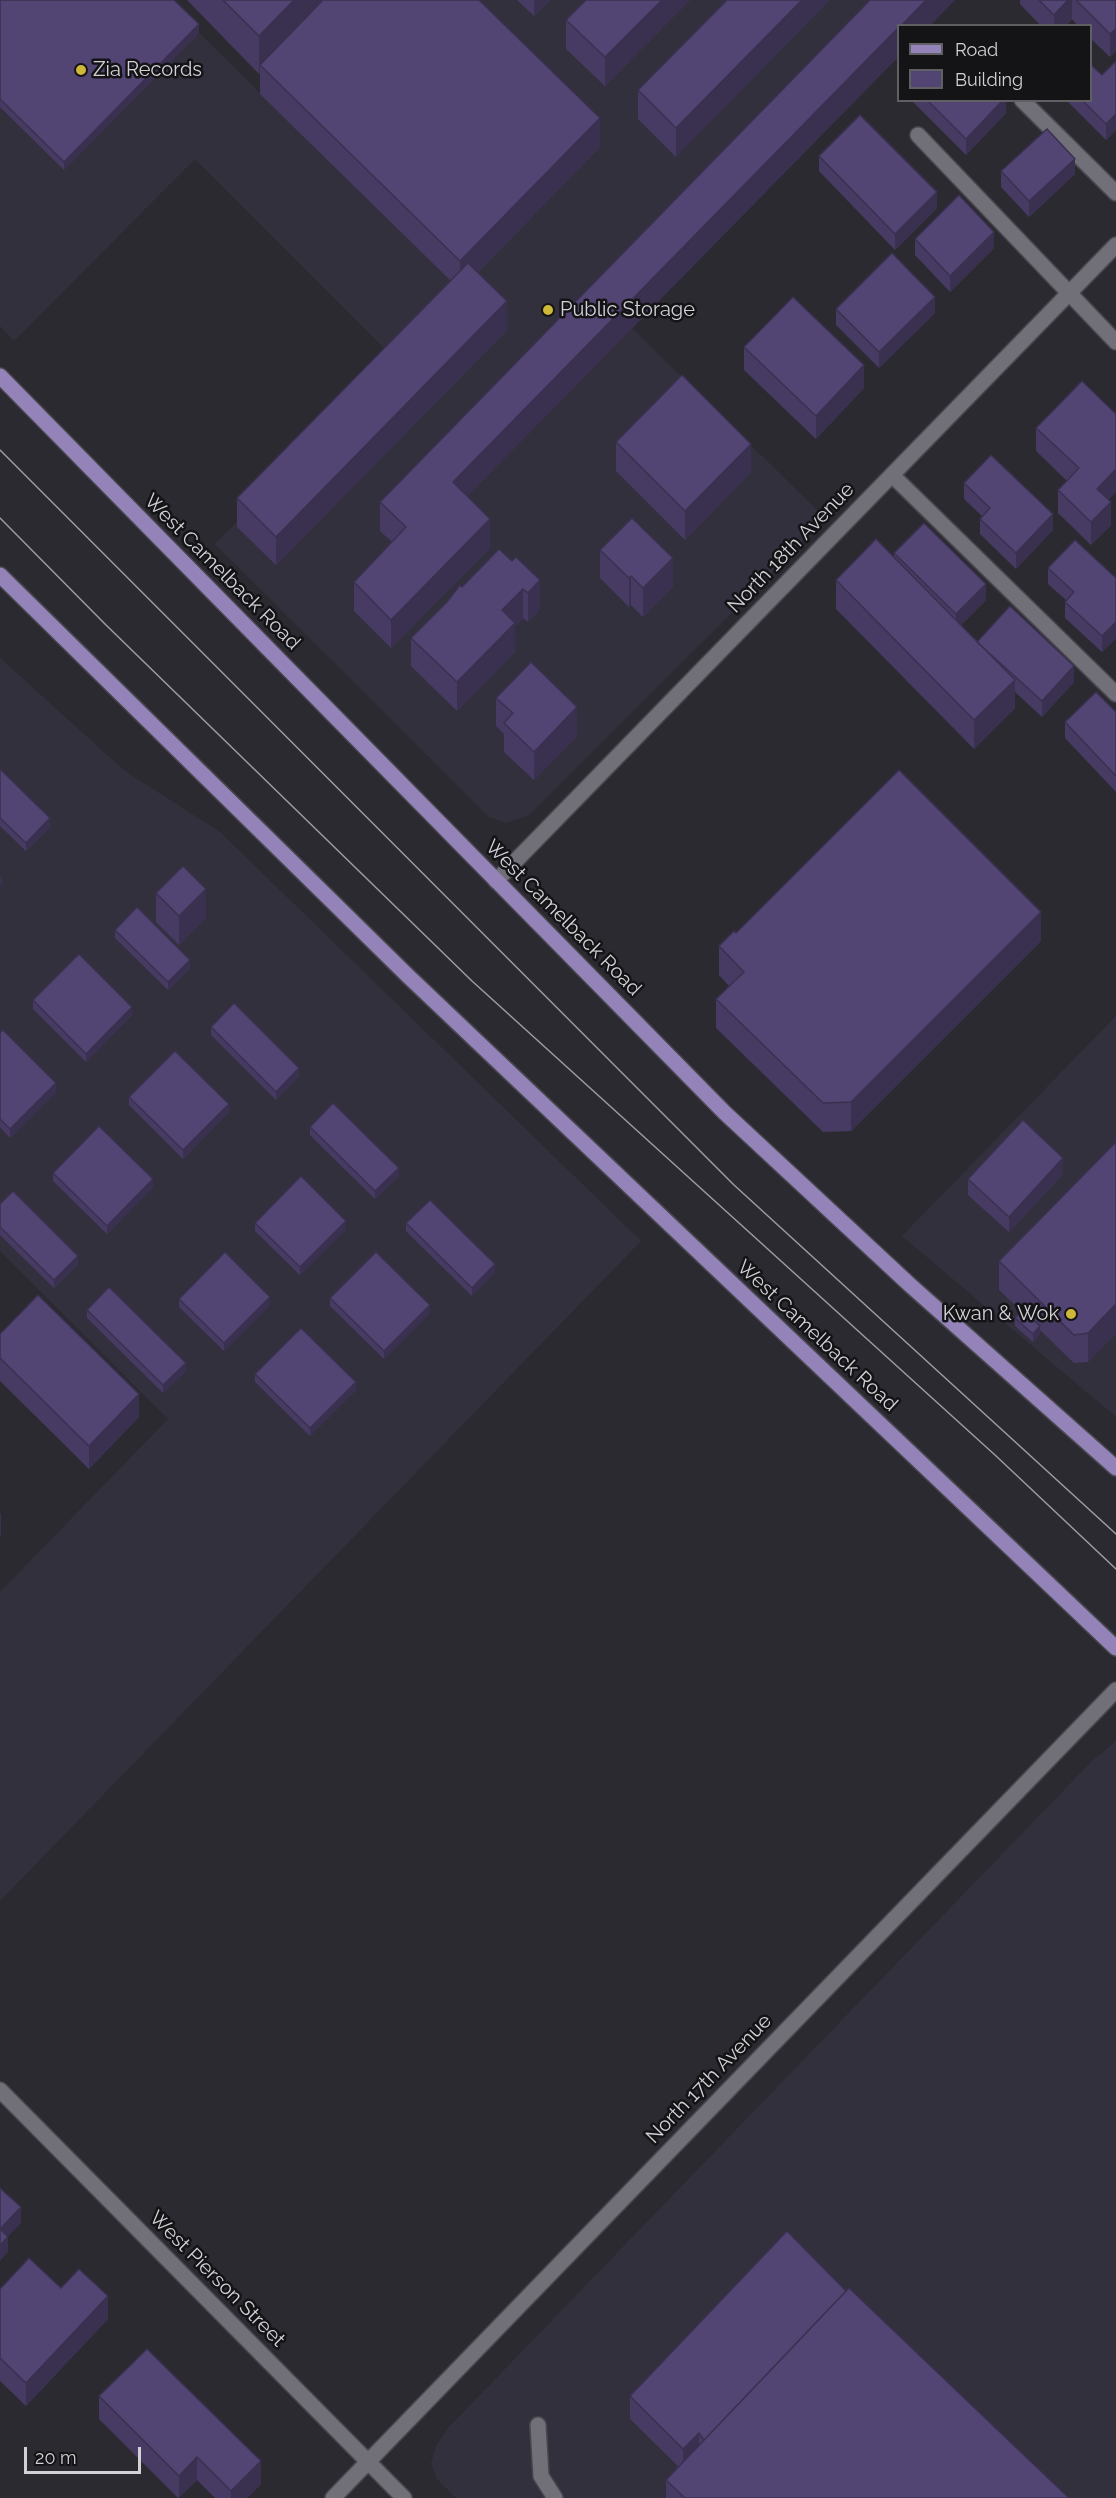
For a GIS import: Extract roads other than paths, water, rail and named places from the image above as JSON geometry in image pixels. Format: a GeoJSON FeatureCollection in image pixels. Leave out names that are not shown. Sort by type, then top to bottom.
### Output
{"type":"FeatureCollection","features":[{"type":"Feature","properties":{"kind":"main road","name":"West Camelback Road"},"geometry":{"type":"LineString","coordinates":[[0,376],[725,1113],[910,1285],[1116,1468]]}},
{"type":"Feature","properties":{"kind":"main road","name":"West Camelback Road"},"geometry":{"type":"LineString","coordinates":[[0,575],[407,975],[1116,1648]]}},
{"type":"Feature","properties":{"kind":"street"},"geometry":{"type":"LineString","coordinates":[[1024,102],[1116,193]]}},
{"type":"Feature","properties":{"kind":"street"},"geometry":{"type":"LineString","coordinates":[[918,135],[1116,342]]}},
{"type":"Feature","properties":{"kind":"street","name":"North 18th Avenue"},"geometry":{"type":"LineString","coordinates":[[496,881],[1116,245]]}},
{"type":"Feature","properties":{"kind":"street"},"geometry":{"type":"LineString","coordinates":[[892,475],[1116,694]]}},
{"type":"Feature","properties":{"kind":"street","name":"North 17th Avenue"},"geometry":{"type":"LineString","coordinates":[[333,2498],[1116,1690]]}},
{"type":"Feature","properties":{"kind":"street","name":"West Pierson Street"},"geometry":{"type":"LineString","coordinates":[[0,2090],[404,2498]]}},
{"type":"Feature","properties":{"kind":"street"},"geometry":{"type":"LineString","coordinates":[[538,2425],[542,2476],[555,2498]]}},
{"type":"Feature","properties":{"kind":"tram line"},"geometry":{"type":"LineString","coordinates":[[0,450],[734,1185],[1116,1534]]}},
{"type":"Feature","properties":{"kind":"tram line"},"geometry":{"type":"LineString","coordinates":[[0,518],[106,625],[472,981],[995,1455],[1116,1569]]}},
{"type":"Feature","properties":{"kind":"place","name":"Zia Records"},"geometry":{"type":"Point","coordinates":[81,70]}},
{"type":"Feature","properties":{"kind":"place","name":"Public Storage"},"geometry":{"type":"Point","coordinates":[548,310]}},
{"type":"Feature","properties":{"kind":"place","name":"Kwan & Wok"},"geometry":{"type":"Point","coordinates":[1071,1314]}}]}
